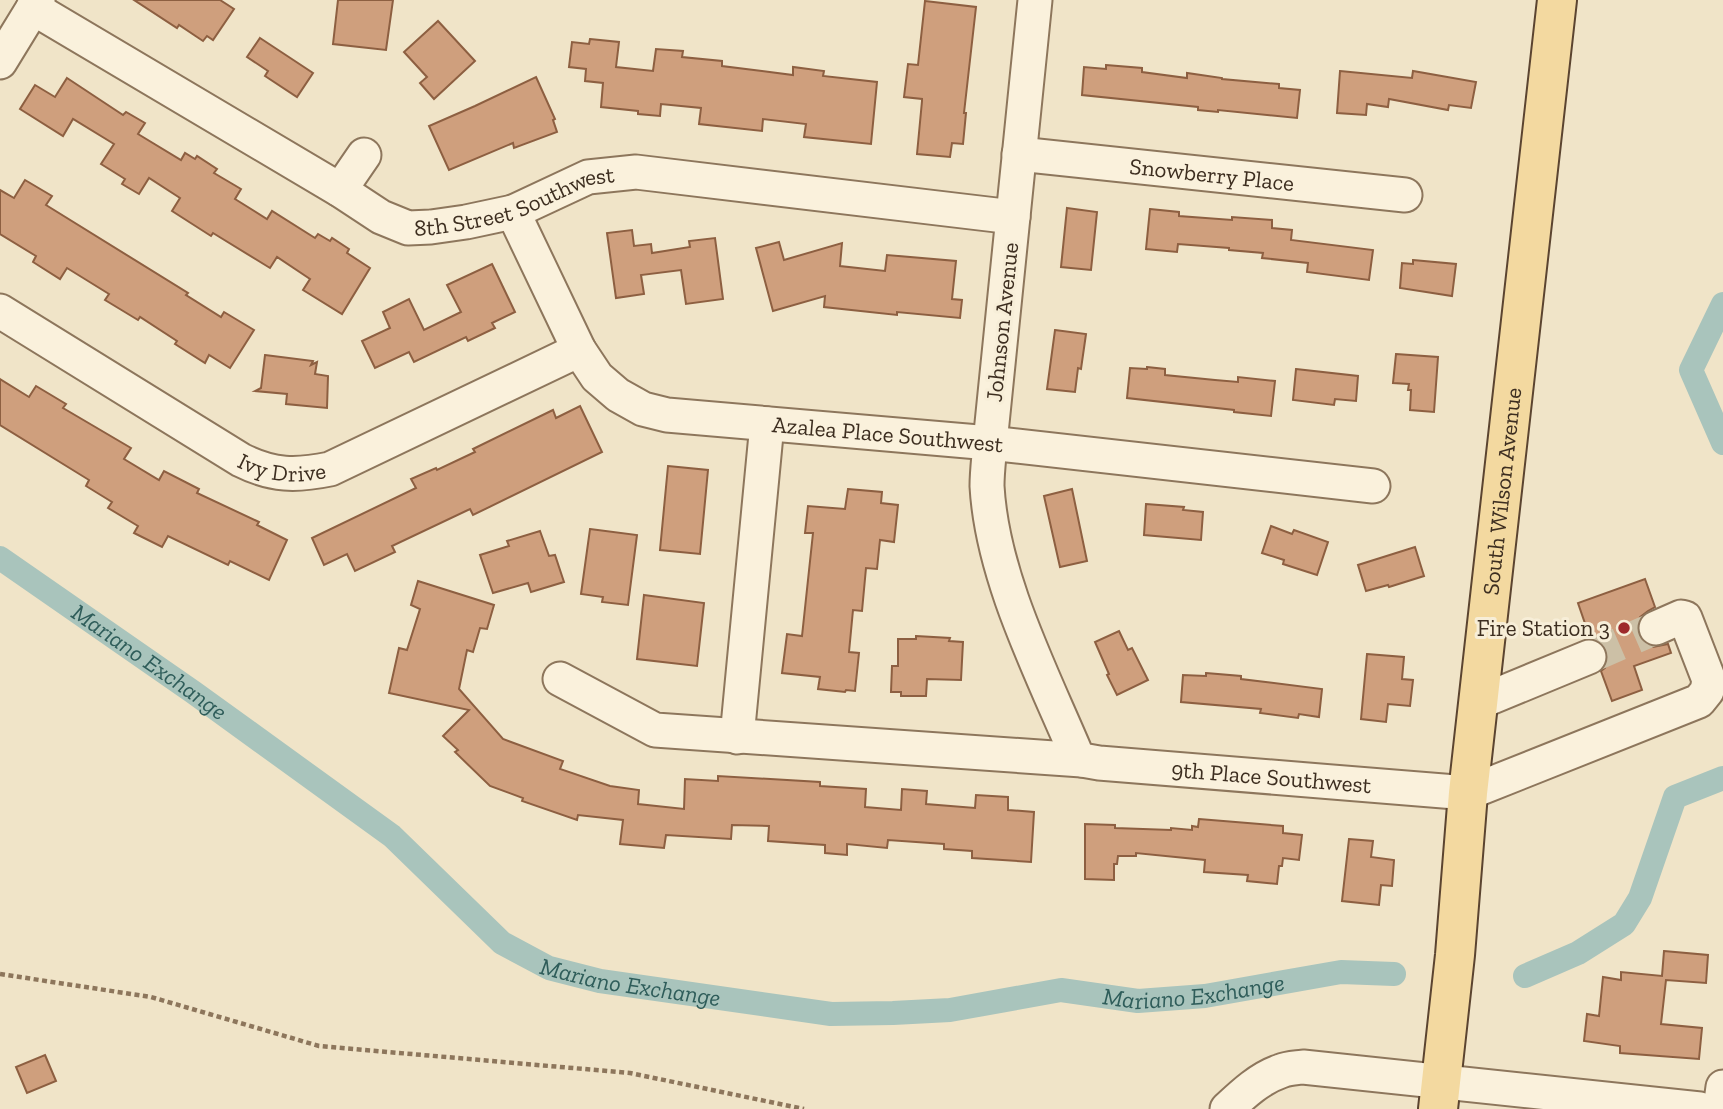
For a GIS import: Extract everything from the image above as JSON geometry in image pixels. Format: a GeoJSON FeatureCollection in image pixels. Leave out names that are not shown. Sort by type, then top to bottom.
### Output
{"type":"FeatureCollection","features":[{"type":"Feature","properties":{"kind":"main road","name":"South Wilson Avenue"},"geometry":{"type":"LineString","coordinates":[[1439,1096],[1468,793],[1557,0]]}},
{"type":"Feature","properties":{"kind":"street","name":"Johnson Avenue"},"geometry":{"type":"LineString","coordinates":[[1035,0],[987,485],[994,534],[1004,573],[1026,636],[1080,758]]}},
{"type":"Feature","properties":{"kind":"street"},"geometry":{"type":"LineString","coordinates":[[0,62],[35,4]]}},
{"type":"Feature","properties":{"kind":"street","name":"8th Street Southwest"},"geometry":{"type":"LineString","coordinates":[[35,4],[382,217],[408,228],[466,222],[513,212],[588,177],[636,172],[1013,217]]}},
{"type":"Feature","properties":{"kind":"street","name":"Snowberry Place"},"geometry":{"type":"LineString","coordinates":[[1019,154],[1405,195]]}},
{"type":"Feature","properties":{"kind":"street"},"geometry":{"type":"LineString","coordinates":[[340,190],[364,155]]}},
{"type":"Feature","properties":{"kind":"street","name":"Azalea Place Southwest"},"geometry":{"type":"LineString","coordinates":[[513,212],[579,350],[597,377],[618,396],[643,409],[667,415],[990,443],[1373,486]]}},
{"type":"Feature","properties":{"kind":"street","name":"Ivy Drive"},"geometry":{"type":"LineString","coordinates":[[0,311],[241,460],[279,473],[304,474],[330,469],[579,350]]}},
{"type":"Feature","properties":{"kind":"street"},"geometry":{"type":"LineString","coordinates":[[737,737],[767,424]]}},
{"type":"Feature","properties":{"kind":"street"},"geometry":{"type":"LineString","coordinates":[[1468,793],[1699,701],[1707,691],[1709,680],[1685,618],[1681,617],[1656,628]]}},
{"type":"Feature","properties":{"kind":"street"},"geometry":{"type":"LineString","coordinates":[[1480,702],[1589,657]]}},
{"type":"Feature","properties":{"kind":"street","name":"9th Place Southwest"},"geometry":{"type":"LineString","coordinates":[[560,679],[654,730],[1080,758],[1468,793]]}},
{"type":"Feature","properties":{"kind":"street"},"geometry":{"type":"LineString","coordinates":[[1227,1109],[1264,1079],[1282,1070],[1303,1067],[1439,1096],[1700,1109]]}},
{"type":"Feature","properties":{"kind":"street"},"geometry":{"type":"LineString","coordinates":[[1720,1109],[1723,1087]]}},
{"type":"Feature","properties":{"kind":"path"},"geometry":{"type":"LineString","coordinates":[[0,974],[151,996],[319,1046],[630,1073],[804,1109]]}},
{"type":"Feature","properties":{"kind":"building"},"geometry":{"type":"Polygon","coordinates":[[[134,0],[220,0],[234,9],[213,40],[207,36],[203,41],[179,25],[177,28],[134,0]]]}},
{"type":"Feature","properties":{"kind":"building"},"geometry":{"type":"Polygon","coordinates":[[[338,0],[393,0],[386,50],[333,44],[338,0]]]}},
{"type":"Feature","properties":{"kind":"building"},"geometry":{"type":"Polygon","coordinates":[[[925,1],[976,7],[963,144],[952,143],[950,157],[917,154],[922,99],[904,97],[908,64],[918,65],[925,1]]]}},
{"type":"Feature","properties":{"kind":"building"},"geometry":{"type":"Polygon","coordinates":[[[438,21],[475,61],[434,99],[420,83],[427,77],[404,52],[438,21]]]}},
{"type":"Feature","properties":{"kind":"building"},"geometry":{"type":"Polygon","coordinates":[[[260,38],[313,73],[297,97],[265,76],[268,71],[247,57],[260,38]]]}},
{"type":"Feature","properties":{"kind":"building"},"geometry":{"type":"Polygon","coordinates":[[[590,39],[619,42],[616,67],[653,71],[656,49],[683,51],[682,57],[722,61],[722,66],[793,75],[793,67],[824,71],[823,76],[877,82],[871,144],[804,137],[806,124],[763,119],[762,131],[699,124],[701,108],[661,104],[660,116],[601,107],[603,83],[585,81],[586,69],[569,67],[572,42],[589,44],[590,39]]]}},
{"type":"Feature","properties":{"kind":"building"},"geometry":{"type":"Polygon","coordinates":[[[1106,65],[1142,68],[1142,72],[1187,78],[1187,73],[1279,84],[1279,88],[1300,90],[1297,118],[1198,110],[1198,107],[1082,95],[1084,67],[1106,69],[1106,65]]]}},
{"type":"Feature","properties":{"kind":"building"},"geometry":{"type":"Polygon","coordinates":[[[1340,71],[1412,78],[1413,71],[1476,82],[1471,108],[1449,105],[1448,110],[1389,99],[1388,107],[1367,104],[1366,115],[1337,113],[1340,71]]]}},
{"type":"Feature","properties":{"kind":"building"},"geometry":{"type":"Polygon","coordinates":[[[536,77],[555,119],[553,120],[557,132],[514,148],[513,143],[449,170],[429,126],[536,77]]]}},
{"type":"Feature","properties":{"kind":"building"},"geometry":{"type":"Polygon","coordinates":[[[67,78],[123,115],[126,112],[145,123],[138,134],[181,160],[185,153],[195,159],[197,156],[217,169],[214,173],[241,189],[235,199],[267,219],[272,211],[315,238],[318,234],[330,241],[332,238],[349,249],[347,253],[370,268],[342,314],[303,290],[310,279],[277,257],[270,268],[172,211],[180,198],[149,178],[139,194],[122,184],[125,179],[101,164],[114,144],[73,119],[63,136],[20,109],[35,85],[55,97],[67,78]]]}},
{"type":"Feature","properties":{"kind":"building"},"geometry":{"type":"Polygon","coordinates":[[[25,180],[52,196],[46,205],[188,293],[186,295],[221,317],[224,312],[254,330],[230,368],[209,355],[205,363],[140,317],[138,320],[105,300],[109,294],[67,268],[60,279],[33,262],[36,256],[0,234],[0,190],[14,198],[25,180]]]}},
{"type":"Feature","properties":{"kind":"building"},"geometry":{"type":"Polygon","coordinates":[[[1067,208],[1097,212],[1091,270],[1061,267],[1067,208]]]}},
{"type":"Feature","properties":{"kind":"building"},"geometry":{"type":"Polygon","coordinates":[[[1150,209],[1179,212],[1179,216],[1272,220],[1272,228],[1292,230],[1291,240],[1373,250],[1369,280],[1307,272],[1308,263],[1262,258],[1263,253],[1229,248],[1178,244],[1177,252],[1146,249],[1150,209]]]}},
{"type":"Feature","properties":{"kind":"building"},"geometry":{"type":"Polygon","coordinates":[[[632,230],[634,246],[651,244],[652,253],[690,247],[689,241],[715,238],[723,299],[686,304],[681,270],[641,275],[644,294],[616,298],[607,233],[632,230]]]}},
{"type":"Feature","properties":{"kind":"building"},"geometry":{"type":"Polygon","coordinates":[[[779,242],[784,260],[842,243],[840,266],[885,271],[887,255],[956,261],[952,299],[962,300],[960,318],[824,307],[825,296],[773,311],[756,248],[779,242]]]}},
{"type":"Feature","properties":{"kind":"building"},"geometry":{"type":"Polygon","coordinates":[[[1413,260],[1456,264],[1452,296],[1400,288],[1402,263],[1413,264],[1413,260]]]}},
{"type":"Feature","properties":{"kind":"building"},"geometry":{"type":"Polygon","coordinates":[[[492,264],[515,312],[492,323],[495,328],[468,341],[466,337],[414,362],[409,352],[375,368],[362,341],[390,328],[383,312],[409,299],[424,330],[461,312],[447,285],[492,264]]]}},
{"type":"Feature","properties":{"kind":"building"},"geometry":{"type":"Polygon","coordinates":[[[1055,330],[1086,334],[1075,392],[1047,389],[1055,330]]]}},
{"type":"Feature","properties":{"kind":"building"},"geometry":{"type":"Polygon","coordinates":[[[1396,354],[1438,357],[1434,412],[1410,410],[1409,384],[1393,383],[1396,354]]]}},
{"type":"Feature","properties":{"kind":"building"},"geometry":{"type":"Polygon","coordinates":[[[265,355],[313,361],[311,365],[317,362],[315,374],[328,376],[327,408],[286,404],[287,394],[255,391],[261,388],[265,355]]]}},
{"type":"Feature","properties":{"kind":"building"},"geometry":{"type":"Polygon","coordinates":[[[1130,368],[1165,369],[1165,375],[1238,382],[1238,377],[1275,381],[1271,416],[1127,398],[1130,368]]]}},
{"type":"Feature","properties":{"kind":"building"},"geometry":{"type":"Polygon","coordinates":[[[1296,369],[1358,376],[1356,401],[1335,399],[1334,405],[1293,400],[1296,369]]]}},
{"type":"Feature","properties":{"kind":"building"},"geometry":{"type":"Polygon","coordinates":[[[0,379],[29,397],[36,386],[66,404],[63,408],[131,448],[124,459],[159,480],[164,471],[199,489],[197,493],[259,522],[257,525],[287,540],[269,580],[230,561],[228,565],[168,536],[162,547],[134,533],[138,526],[108,508],[112,502],[86,486],[89,480],[0,425],[0,379]]]}},
{"type":"Feature","properties":{"kind":"building"},"geometry":{"type":"Polygon","coordinates":[[[580,406],[602,452],[473,515],[470,509],[392,546],[395,552],[355,571],[347,554],[324,565],[312,538],[416,488],[411,479],[475,452],[473,449],[553,410],[556,418],[580,406]]]}},
{"type":"Feature","properties":{"kind":"building"},"geometry":{"type":"Polygon","coordinates":[[[668,466],[708,470],[700,554],[660,550],[668,466]]]}},
{"type":"Feature","properties":{"kind":"building"},"geometry":{"type":"Polygon","coordinates":[[[848,489],[882,492],[881,503],[898,505],[894,542],[880,540],[877,569],[866,568],[862,611],[853,610],[849,652],[859,653],[855,691],[845,692],[818,689],[820,677],[782,673],[787,634],[802,636],[813,533],[805,533],[808,506],[845,509],[848,489]]]}},
{"type":"Feature","properties":{"kind":"building"},"geometry":{"type":"Polygon","coordinates":[[[1072,489],[1087,561],[1060,567],[1044,496],[1072,489]]]}},
{"type":"Feature","properties":{"kind":"building"},"geometry":{"type":"Polygon","coordinates":[[[1146,504],[1184,507],[1183,510],[1203,512],[1201,540],[1144,535],[1146,504]]]}},
{"type":"Feature","properties":{"kind":"building"},"geometry":{"type":"Polygon","coordinates":[[[1271,526],[1292,534],[1294,530],[1328,542],[1317,575],[1283,564],[1284,560],[1262,553],[1271,526]]]}},
{"type":"Feature","properties":{"kind":"building"},"geometry":{"type":"Polygon","coordinates":[[[590,529],[637,535],[628,605],[602,602],[603,597],[581,594],[590,529]]]}},
{"type":"Feature","properties":{"kind":"building"},"geometry":{"type":"Polygon","coordinates":[[[540,531],[549,556],[555,555],[564,582],[531,592],[528,583],[493,593],[480,555],[509,546],[507,541],[540,531]]]}},
{"type":"Feature","properties":{"kind":"building"},"geometry":{"type":"Polygon","coordinates":[[[1415,547],[1424,576],[1366,591],[1358,565],[1415,547]]]}},
{"type":"Feature","properties":{"kind":"building","name":"Fire Station 3"},"geometry":{"type":"Polygon","coordinates":[[[1645,579],[1655,607],[1640,617],[1638,635],[1644,643],[1653,647],[1668,644],[1671,653],[1634,666],[1642,690],[1612,701],[1601,671],[1608,660],[1607,650],[1600,641],[1590,638],[1578,603],[1645,579]]]}},
{"type":"Feature","properties":{"kind":"building"},"geometry":{"type":"Polygon","coordinates":[[[418,581],[494,605],[487,629],[480,628],[473,652],[467,650],[459,689],[503,739],[563,761],[560,769],[610,786],[639,790],[638,804],[684,809],[685,779],[718,781],[718,776],[820,782],[820,786],[866,789],[865,807],[901,810],[902,789],[927,791],[926,804],[975,808],[976,795],[1008,797],[1008,810],[1034,812],[1031,862],[972,858],[972,851],[944,849],[944,844],[888,840],[887,848],[847,844],[847,855],[825,853],[825,845],[768,841],[769,826],[732,825],[731,839],[666,835],[664,848],[620,844],[623,820],[578,815],[577,820],[522,801],[523,798],[490,786],[455,752],[458,750],[443,736],[469,710],[389,693],[399,648],[407,650],[420,609],[411,605],[418,581]]]}},
{"type":"Feature","properties":{"kind":"building"},"geometry":{"type":"Polygon","coordinates":[[[644,595],[704,603],[697,666],[637,659],[644,595]]]}},
{"type":"Feature","properties":{"kind":"building"},"geometry":{"type":"Polygon","coordinates":[[[1119,631],[1128,650],[1132,648],[1148,680],[1117,695],[1095,642],[1119,631]]]}},
{"type":"Feature","properties":{"kind":"building"},"geometry":{"type":"Polygon","coordinates":[[[916,636],[950,638],[949,641],[963,642],[961,680],[927,679],[926,696],[901,696],[901,692],[891,692],[892,666],[898,666],[898,639],[916,639],[916,636]]]}},
{"type":"Feature","properties":{"kind":"building"},"geometry":{"type":"Polygon","coordinates":[[[1367,654],[1404,657],[1402,679],[1413,680],[1410,706],[1388,704],[1386,722],[1361,719],[1367,654]]]}},
{"type":"Feature","properties":{"kind":"building"},"geometry":{"type":"Polygon","coordinates":[[[1206,673],[1322,689],[1319,717],[1299,714],[1298,718],[1260,713],[1261,709],[1181,702],[1183,675],[1206,676],[1206,673]]]}},
{"type":"Feature","properties":{"kind":"building"},"geometry":{"type":"Polygon","coordinates":[[[1199,819],[1283,826],[1283,833],[1302,835],[1299,860],[1283,858],[1277,884],[1247,881],[1248,875],[1204,872],[1205,860],[1136,853],[1136,856],[1118,856],[1117,864],[1114,864],[1114,880],[1085,879],[1085,824],[1115,825],[1115,828],[1192,830],[1192,826],[1198,827],[1199,819]]]}},
{"type":"Feature","properties":{"kind":"building"},"geometry":{"type":"Polygon","coordinates":[[[1349,839],[1373,841],[1371,857],[1394,860],[1392,886],[1381,885],[1379,905],[1342,901],[1349,839]]]}},
{"type":"Feature","properties":{"kind":"building"},"geometry":{"type":"Polygon","coordinates":[[[1664,951],[1708,955],[1706,983],[1666,980],[1661,1024],[1702,1028],[1699,1059],[1620,1053],[1620,1046],[1584,1041],[1587,1014],[1599,1016],[1603,977],[1621,980],[1621,972],[1662,976],[1664,951]]]}},
{"type":"Feature","properties":{"kind":"building"},"geometry":{"type":"Polygon","coordinates":[[[45,1055],[56,1081],[27,1093],[16,1067],[45,1055]]]}},
{"type":"Feature","properties":{"kind":"waterway","name":"Mariano Exchange"},"geometry":{"type":"LineString","coordinates":[[1723,304],[1691,370],[1723,443]]}},
{"type":"Feature","properties":{"kind":"waterway","name":"Mariano Exchange"},"geometry":{"type":"LineString","coordinates":[[0,558],[193,692],[392,836],[502,943],[549,968],[600,981],[831,1014],[950,1010],[1061,990],[1138,1001],[1205,996],[1341,972],[1394,974]]}},
{"type":"Feature","properties":{"kind":"waterway","name":"Mariano Exchange"},"geometry":{"type":"LineString","coordinates":[[1525,976],[1578,953],[1624,924],[1640,898],[1675,797],[1723,778]]}},
{"type":"Feature","properties":{"kind":"tunnel"},"geometry":{"type":"LineString","coordinates":[[1589,657],[1656,628]]}},
{"type":"Feature","properties":{"kind":"place","name":"Fire Station 3"},"geometry":{"type":"Point","coordinates":[1624,628]}}]}
